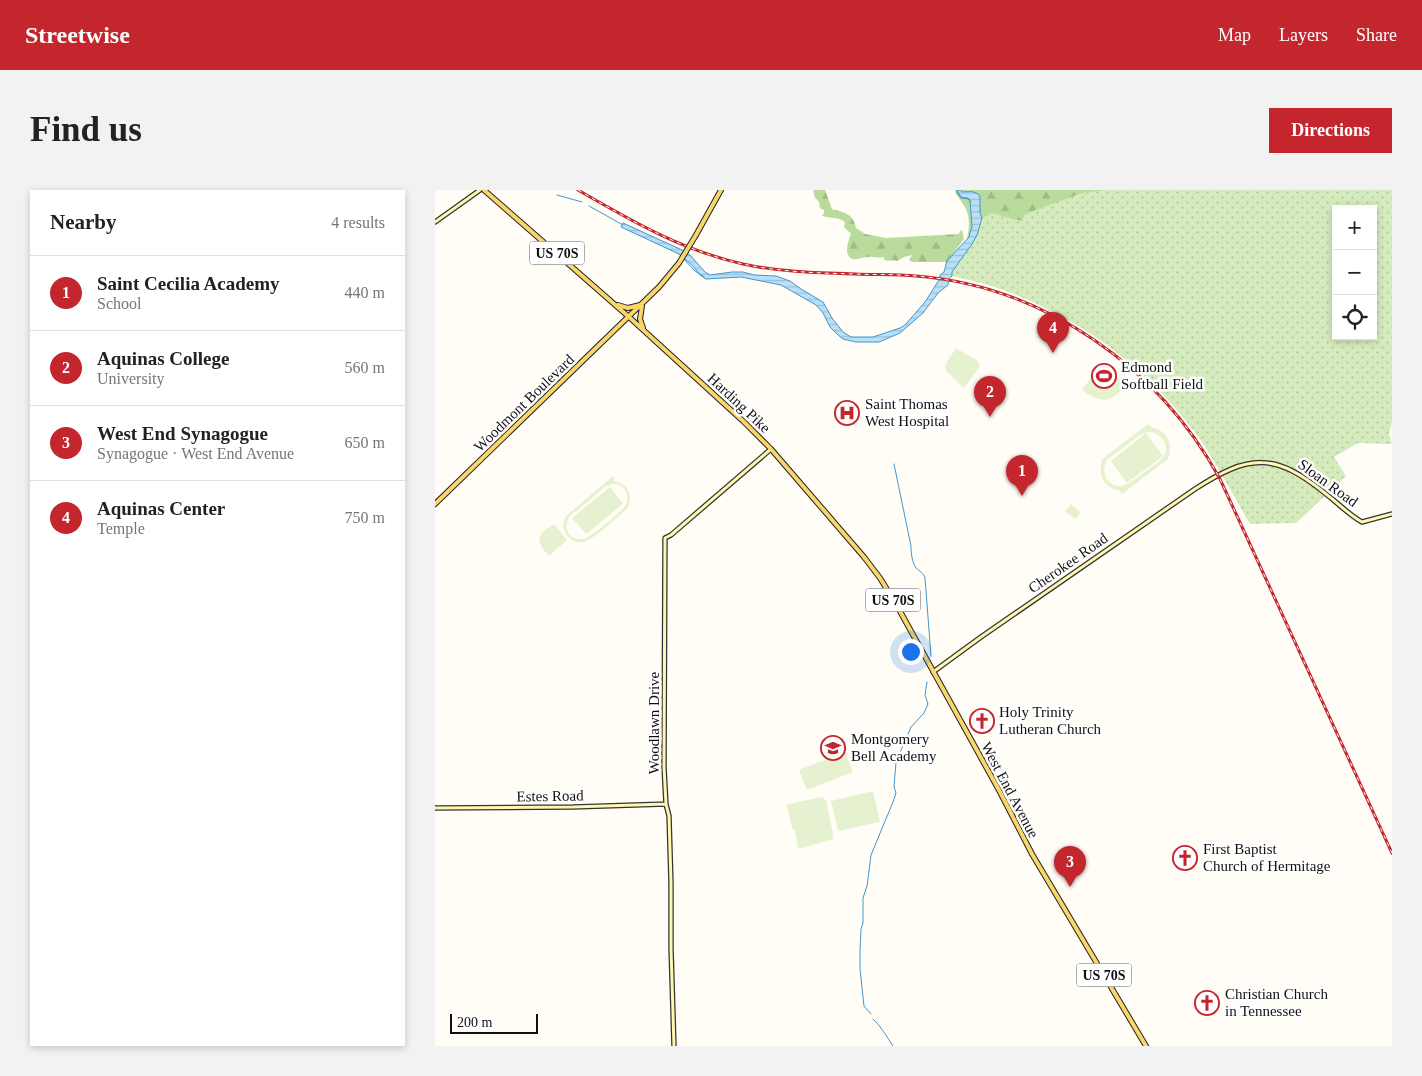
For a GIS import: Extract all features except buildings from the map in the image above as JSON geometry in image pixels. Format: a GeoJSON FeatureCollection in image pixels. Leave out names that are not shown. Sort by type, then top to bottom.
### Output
{"type":"FeatureCollection","features":[{"type":"Feature","properties":{"kind":"main road","name":"Harding Pike"},"geometry":{"type":"LineString","coordinates":[[482,190],[615,304],[771,449],[875,571],[896,604],[933,672]]}},
{"type":"Feature","properties":{"kind":"main road","name":"Woodmont Boulevard"},"geometry":{"type":"LineString","coordinates":[[435,504],[659,287],[672,272],[697,235],[721,190]]}},
{"type":"Feature","properties":{"kind":"main road"},"geometry":{"type":"LineString","coordinates":[[615,304],[629,308],[642,304],[640,319],[645,332]]}},
{"type":"Feature","properties":{"kind":"main road","name":"West End Avenue"},"geometry":{"type":"LineString","coordinates":[[933,672],[1000,792],[1032,854],[1146,1046]]}},
{"type":"Feature","properties":{"kind":"street"},"geometry":{"type":"LineString","coordinates":[[435,222],[482,190]]}},
{"type":"Feature","properties":{"kind":"street","name":"Woodlawn Drive"},"geometry":{"type":"LineString","coordinates":[[674,1046],[669,816],[666,804],[664,767],[665,538],[671,535],[771,449]]}},
{"type":"Feature","properties":{"kind":"street","name":"Sloan Road"},"geometry":{"type":"LineString","coordinates":[[1217,476],[1237,467],[1250,464],[1268,463],[1283,466],[1293,470],[1309,481],[1362,522],[1392,514]]}},
{"type":"Feature","properties":{"kind":"street","name":"Cherokee Road"},"geometry":{"type":"LineString","coordinates":[[933,672],[1195,489],[1217,476]]}},
{"type":"Feature","properties":{"kind":"street","name":"Estes Road"},"geometry":{"type":"LineString","coordinates":[[435,808],[666,804]]}},
{"type":"Feature","properties":{"kind":"green space"},"geometry":{"type":"Polygon","coordinates":[[[813,190],[825,190],[832,209],[851,216],[856,228],[865,234],[886,238],[959,234],[962,230],[964,239],[947,262],[912,262],[909,260],[912,255],[897,261],[884,260],[884,257],[853,259],[850,258],[847,252],[851,234],[844,227],[845,222],[822,216],[824,210],[820,208],[813,190]]]}},
{"type":"Feature","properties":{"kind":"green space"},"geometry":{"type":"Polygon","coordinates":[[[955,190],[1106,190],[1082,193],[1025,214],[1022,221],[991,213],[980,220],[978,234],[972,243],[967,239],[969,225],[967,212],[955,190]]]}},
{"type":"Feature","properties":{"kind":"green space"},"geometry":{"type":"Polygon","coordinates":[[[961,190],[1392,190],[1392,422],[1389,433],[1392,444],[1358,443],[1334,457],[1346,476],[1296,523],[1250,524],[1202,442],[1162,393],[1139,371],[1089,332],[1061,316],[1003,290],[952,276],[952,272],[975,239],[982,218],[961,190]]]}},
{"type":"Feature","properties":{"kind":"green space"},"geometry":{"type":"Polygon","coordinates":[[[956,348],[978,361],[980,366],[964,388],[946,371],[945,365],[956,348]]]}},
{"type":"Feature","properties":{"kind":"green space","name":"Edmond Softball Field"},"geometry":{"type":"Polygon","coordinates":[[[1106,367],[1126,385],[1116,395],[1106,400],[1088,395],[1082,390],[1098,368],[1106,367]]]}},
{"type":"Feature","properties":{"kind":"green space"},"geometry":{"type":"Polygon","coordinates":[[[1148,424],[1163,433],[1168,439],[1170,451],[1168,459],[1122,494],[1119,490],[1108,485],[1103,479],[1101,471],[1102,459],[1148,424]],[[1152,432],[1140,435],[1107,460],[1105,474],[1111,484],[1122,486],[1127,484],[1164,456],[1166,447],[1163,439],[1152,432]]]}},
{"type":"Feature","properties":{"kind":"green space"},"geometry":{"type":"Polygon","coordinates":[[[1146,433],[1163,456],[1127,483],[1111,461],[1146,433]]]}},
{"type":"Feature","properties":{"kind":"green space"},"geometry":{"type":"Polygon","coordinates":[[[613,476],[615,478],[613,481],[622,484],[630,494],[628,507],[614,521],[584,542],[577,542],[565,533],[563,526],[566,516],[613,476]],[[612,484],[605,487],[569,517],[567,528],[571,536],[584,539],[626,505],[627,497],[624,488],[612,484]]]}},
{"type":"Feature","properties":{"kind":"green space"},"geometry":{"type":"Polygon","coordinates":[[[610,487],[623,504],[586,534],[572,518],[610,487]]]}},
{"type":"Feature","properties":{"kind":"green space"},"geometry":{"type":"Polygon","coordinates":[[[1071,504],[1081,513],[1075,519],[1065,511],[1071,504]]]}},
{"type":"Feature","properties":{"kind":"green space"},"geometry":{"type":"Polygon","coordinates":[[[554,524],[567,540],[549,556],[539,538],[543,532],[554,524]]]}},
{"type":"Feature","properties":{"kind":"green space"},"geometry":{"type":"Polygon","coordinates":[[[845,752],[853,772],[807,790],[799,770],[845,752]]]}},
{"type":"Feature","properties":{"kind":"green space"},"geometry":{"type":"Polygon","coordinates":[[[873,791],[880,822],[838,831],[831,801],[873,791]]]}},
{"type":"Feature","properties":{"kind":"green space"},"geometry":{"type":"Polygon","coordinates":[[[822,797],[826,800],[834,839],[798,849],[795,830],[792,828],[787,806],[788,804],[822,797]]]}},
{"type":"Feature","properties":{"kind":"water"},"geometry":{"type":"Polygon","coordinates":[[[957,190],[974,192],[980,196],[980,213],[982,218],[977,235],[952,272],[948,285],[938,293],[923,313],[900,333],[879,342],[856,342],[843,339],[830,327],[823,313],[816,305],[781,285],[741,277],[706,279],[679,254],[621,227],[623,223],[682,250],[690,255],[710,275],[743,272],[754,275],[776,276],[790,281],[823,302],[843,332],[851,337],[873,337],[905,325],[925,302],[939,280],[940,275],[944,272],[947,261],[969,237],[972,227],[970,201],[961,197],[957,190]]]}},
{"type":"Feature","properties":{"kind":"waterway"},"geometry":{"type":"LineString","coordinates":[[957,190],[957,194],[962,198],[968,198],[971,202]]}},
{"type":"Feature","properties":{"kind":"waterway"},"geometry":{"type":"LineString","coordinates":[[557,195],[582,202]]}},
{"type":"Feature","properties":{"kind":"waterway"},"geometry":{"type":"LineString","coordinates":[[589,206],[623,225]]}},
{"type":"Feature","properties":{"kind":"waterway"},"geometry":{"type":"LineString","coordinates":[[678,253],[695,271],[704,277]]}},
{"type":"Feature","properties":{"kind":"waterway"},"geometry":{"type":"LineString","coordinates":[[894,464],[913,560],[916,568],[925,578],[931,656]]}},
{"type":"Feature","properties":{"kind":"waterway"},"geometry":{"type":"LineString","coordinates":[[871,1014],[864,1006],[860,969],[863,898],[867,886],[871,855],[896,793],[894,787],[896,762],[911,727],[924,713],[928,704],[925,695],[927,682]]}},
{"type":"Feature","properties":{"kind":"waterway"},"geometry":{"type":"LineString","coordinates":[[873,1019],[893,1046]]}},
{"type":"Feature","properties":{"kind":"railway"},"geometry":{"type":"LineString","coordinates":[[578,190],[678,243],[743,264],[799,272],[916,276],[963,283],[1009,296],[1052,315],[1093,339],[1131,368],[1165,401],[1195,439],[1220,479],[1392,853]]}},
{"type":"Feature","properties":{"kind":"place","name":"Aquinas Center"},"geometry":{"type":"Point","coordinates":[1053,353]}},
{"type":"Feature","properties":{"kind":"place","name":"Edmond Softball Field"},"geometry":{"type":"Point","coordinates":[1104,376]}},
{"type":"Feature","properties":{"kind":"place","name":"Saint Thomas West Hospital"},"geometry":{"type":"Point","coordinates":[847,413]}},
{"type":"Feature","properties":{"kind":"place","name":"Aquinas College"},"geometry":{"type":"Point","coordinates":[990,417]}},
{"type":"Feature","properties":{"kind":"place","name":"Saint Cecilia Academy"},"geometry":{"type":"Point","coordinates":[1022,496]}},
{"type":"Feature","properties":{"kind":"place","name":"Holy Trinity Lutheran Church"},"geometry":{"type":"Point","coordinates":[982,721]}},
{"type":"Feature","properties":{"kind":"place","name":"Montgomery Bell Academy"},"geometry":{"type":"Point","coordinates":[833,748]}},
{"type":"Feature","properties":{"kind":"place","name":"First Baptist Church of Hermitage"},"geometry":{"type":"Point","coordinates":[1185,858]}},
{"type":"Feature","properties":{"kind":"place","name":"West End Synagogue"},"geometry":{"type":"Point","coordinates":[1070,887]}},
{"type":"Feature","properties":{"kind":"place","name":"Christian Church in Tennessee"},"geometry":{"type":"Point","coordinates":[1207,1003]}}]}
